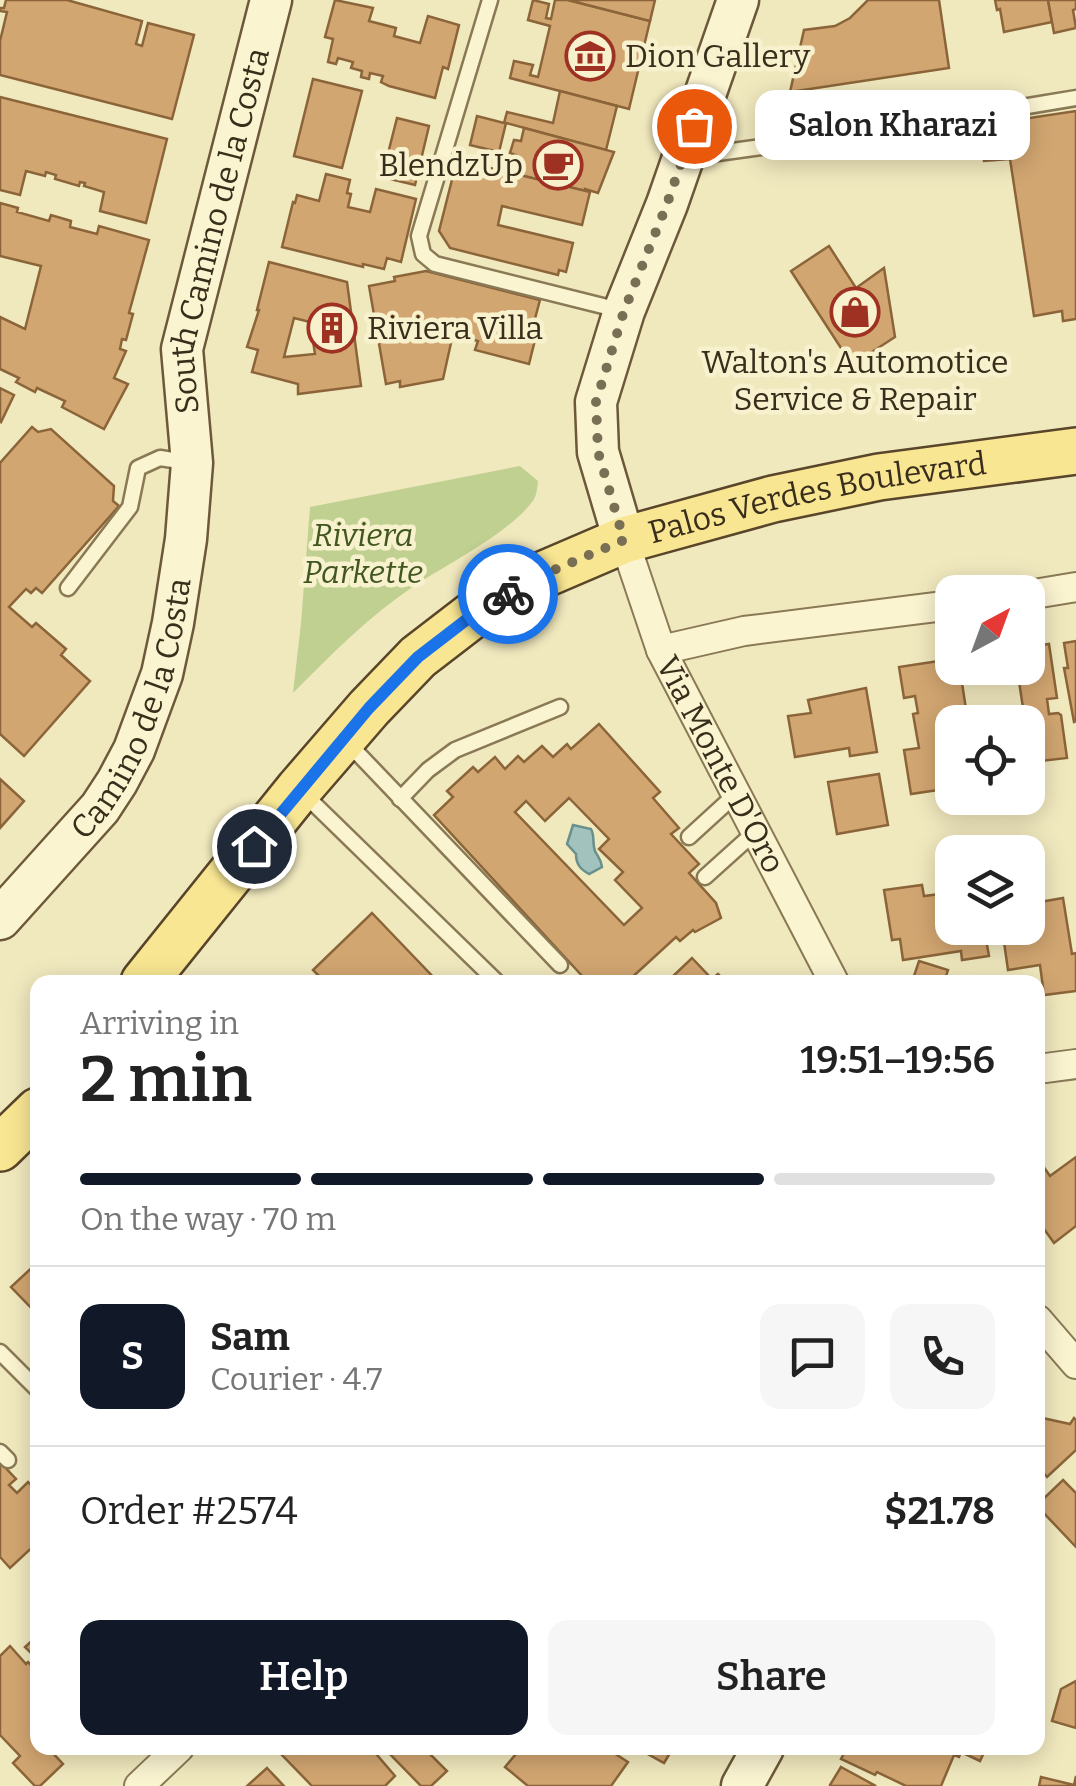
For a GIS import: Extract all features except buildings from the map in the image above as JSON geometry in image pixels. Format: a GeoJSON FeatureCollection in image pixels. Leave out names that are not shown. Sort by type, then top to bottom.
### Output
{"type":"FeatureCollection","features":[{"type":"Feature","properties":{"kind":"main road","name":"Palos Verdes Boulevard"},"geometry":{"type":"LineString","coordinates":[[150,975],[299,789],[418,657],[470,617],[526,582],[624,540],[773,499],[880,477],[1076,452]]}},
{"type":"Feature","properties":{"kind":"main road"},"geometry":{"type":"LineString","coordinates":[[0,1148],[30,1119]]}},
{"type":"Feature","properties":{"kind":"street","name":"South Camino de la Costa"},"geometry":{"type":"LineString","coordinates":[[192,463],[182,349],[271,0]]}},
{"type":"Feature","properties":{"kind":"street"},"geometry":{"type":"LineString","coordinates":[[624,540],[598,452],[596,402],[624,311],[738,0]]}},
{"type":"Feature","properties":{"kind":"street","name":"Camino de la Costa"},"geometry":{"type":"LineString","coordinates":[[0,919],[100,808],[134,750],[162,674],[174,623],[192,463]]}},
{"type":"Feature","properties":{"kind":"street","name":"Via Monte D'Oro"},"geometry":{"type":"LineString","coordinates":[[624,540],[661,650],[830,975]]}},
{"type":"Feature","properties":{"kind":"street"},"geometry":{"type":"LineString","coordinates":[[1045,592],[1076,587]]}},
{"type":"Feature","properties":{"kind":"street"},"geometry":{"type":"LineString","coordinates":[[661,650],[744,631],[935,607]]}},
{"type":"Feature","properties":{"kind":"street"},"geometry":{"type":"LineString","coordinates":[[1045,1067],[1076,1064]]}},
{"type":"Feature","properties":{"kind":"street"},"geometry":{"type":"LineString","coordinates":[[1045,1328],[1076,1364]]}},
{"type":"Feature","properties":{"kind":"street"},"geometry":{"type":"LineString","coordinates":[[139,1786],[172,1755]]}},
{"type":"Feature","properties":{"kind":"street"},"geometry":{"type":"LineString","coordinates":[[742,1786],[760,1755]]}},
{"type":"Feature","properties":{"kind":"lane"},"geometry":{"type":"LineString","coordinates":[[490,0],[419,236],[422,254],[435,264],[624,311]]}},
{"type":"Feature","properties":{"kind":"lane"},"geometry":{"type":"LineString","coordinates":[[683,157],[900,128],[1076,98]]}},
{"type":"Feature","properties":{"kind":"lane"},"geometry":{"type":"LineString","coordinates":[[68,588],[130,507],[138,468],[160,458],[192,463]]}},
{"type":"Feature","properties":{"kind":"lane"},"geometry":{"type":"LineString","coordinates":[[400,799],[428,770],[455,750],[560,706]]}},
{"type":"Feature","properties":{"kind":"lane"},"geometry":{"type":"LineString","coordinates":[[343,738],[560,965]]}},
{"type":"Feature","properties":{"kind":"lane"},"geometry":{"type":"LineString","coordinates":[[299,789],[489,975]]}},
{"type":"Feature","properties":{"kind":"lane"},"geometry":{"type":"LineString","coordinates":[[689,837],[736,794]]}},
{"type":"Feature","properties":{"kind":"lane"},"geometry":{"type":"LineString","coordinates":[[706,877],[755,832]]}},
{"type":"Feature","properties":{"kind":"lane"},"geometry":{"type":"LineString","coordinates":[[0,1352],[30,1382]]}},
{"type":"Feature","properties":{"kind":"green space","name":"Riviera Parkette"},"geometry":{"type":"Polygon","coordinates":[[[520,466],[538,481],[535,497],[522,514],[381,610],[293,693],[310,507],[520,466]]]}},
{"type":"Feature","properties":{"kind":"water"},"geometry":{"type":"Polygon","coordinates":[[[573,825],[592,832],[602,867],[589,874],[579,866],[576,854],[567,844],[573,825]]]}},
{"type":"Feature","properties":{"kind":"way so far"},"geometry":{"type":"LineString","coordinates":[[508,594],[526,582],[624,540],[598,452],[596,402],[624,311],[694,126]]}},
{"type":"Feature","properties":{"kind":"place","name":"Dion Gallery"},"geometry":{"type":"Point","coordinates":[590,56]}},
{"type":"Feature","properties":{"kind":"place","name":"Salon Kharazi"},"geometry":{"type":"Point","coordinates":[694,126]}},
{"type":"Feature","properties":{"kind":"place","name":"BlendzUp"},"geometry":{"type":"Point","coordinates":[558,165]}},
{"type":"Feature","properties":{"kind":"place","name":"Walton's Automotice Service & Repair"},"geometry":{"type":"Point","coordinates":[855,312]}},
{"type":"Feature","properties":{"kind":"place","name":"Riviera Villa"},"geometry":{"type":"Point","coordinates":[332,328]}},
{"type":"Feature","properties":{"kind":"route"},"geometry":{"type":"LineString","coordinates":[[254,846],[369,708],[418,657],[508,594]]}}]}
